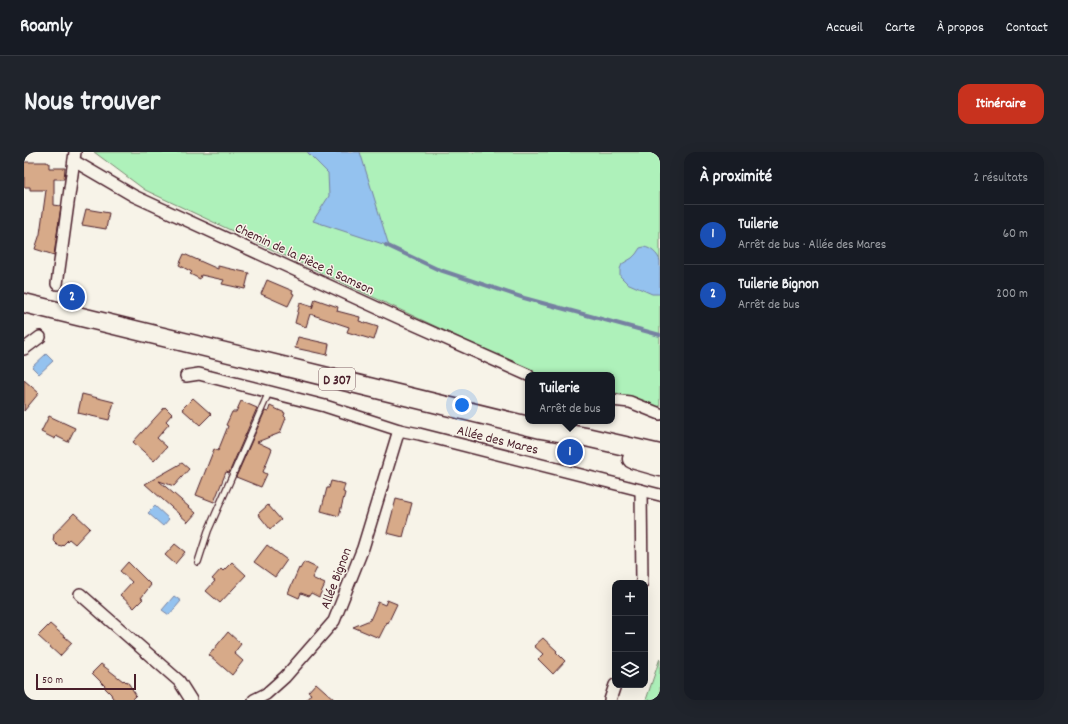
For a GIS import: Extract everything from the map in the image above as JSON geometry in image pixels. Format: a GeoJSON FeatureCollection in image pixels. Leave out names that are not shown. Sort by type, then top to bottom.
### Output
{"type":"FeatureCollection","features":[{"type":"Feature","properties":{"kind":"main road","name":"D 307"},"geometry":{"type":"LineString","coordinates":[[24,303],[541,429],[586,437],[660,454]]}},
{"type":"Feature","properties":{"kind":"main road","name":"D 307"},"geometry":{"type":"LineString","coordinates":[[496,418],[584,446],[660,467]]}},
{"type":"Feature","properties":{"kind":"street"},"geometry":{"type":"LineString","coordinates":[[57,284],[74,157]]}},
{"type":"Feature","properties":{"kind":"street","name":"Chemin de la Pièce à Samson"},"geometry":{"type":"LineString","coordinates":[[74,157],[140,198],[396,317],[525,374]]}},
{"type":"Feature","properties":{"kind":"street"},"geometry":{"type":"LineString","coordinates":[[24,349],[40,337]]}},
{"type":"Feature","properties":{"kind":"street","name":"Allée des Mares"},"geometry":{"type":"LineString","coordinates":[[186,376],[199,374],[325,406],[399,430],[660,495]]}},
{"type":"Feature","properties":{"kind":"street"},"geometry":{"type":"LineString","coordinates":[[615,400],[630,402],[660,414]]}},
{"type":"Feature","properties":{"kind":"street","name":"Allée Bignon"},"geometry":{"type":"LineString","coordinates":[[254,700],[266,694],[285,677],[334,621],[363,548],[399,430]]}},
{"type":"Feature","properties":{"kind":"street"},"geometry":{"type":"LineString","coordinates":[[641,490],[642,580]]}},
{"type":"Feature","properties":{"kind":"street"},"geometry":{"type":"LineString","coordinates":[[80,594],[179,681],[191,700]]}},
{"type":"Feature","properties":{"kind":"street"},"geometry":{"type":"LineString","coordinates":[[610,700],[614,688]]}},
{"type":"Feature","properties":{"kind":"lane"},"geometry":{"type":"LineString","coordinates":[[198,562],[208,531],[269,392]]}},
{"type":"Feature","properties":{"kind":"green space"},"geometry":{"type":"Polygon","coordinates":[[[94,152],[660,152],[660,408],[643,401],[615,393],[615,372],[533,372],[145,190],[94,152]]]}},
{"type":"Feature","properties":{"kind":"green space"},"geometry":{"type":"Polygon","coordinates":[[[660,658],[660,700],[646,700],[660,658]]]}},
{"type":"Feature","properties":{"kind":"water"},"geometry":{"type":"Polygon","coordinates":[[[307,152],[360,152],[389,246],[313,221],[329,196],[328,173],[307,152]]]}},
{"type":"Feature","properties":{"kind":"water"},"geometry":{"type":"Polygon","coordinates":[[[644,247],[654,252],[660,261],[660,294],[652,294],[627,283],[620,276],[622,264],[632,258],[640,248],[644,247]]]}},
{"type":"Feature","properties":{"kind":"water"},"geometry":{"type":"Polygon","coordinates":[[[46,354],[53,361],[39,374],[32,367],[46,354]]]}},
{"type":"Feature","properties":{"kind":"water"},"geometry":{"type":"Polygon","coordinates":[[[155,506],[169,519],[163,526],[148,513],[155,506]]]}},
{"type":"Feature","properties":{"kind":"water"},"geometry":{"type":"Polygon","coordinates":[[[174,596],[181,601],[169,615],[162,610],[174,596]]]}},
{"type":"Feature","properties":{"kind":"building"},"geometry":{"type":"Polygon","coordinates":[[[24,162],[47,162],[49,163],[49,168],[65,168],[64,179],[54,179],[54,205],[61,206],[54,255],[35,249],[40,234],[46,190],[30,190],[30,187],[24,187],[24,162]]]}},
{"type":"Feature","properties":{"kind":"building"},"geometry":{"type":"Polygon","coordinates":[[[86,209],[109,213],[106,229],[82,225],[86,209]]]}},
{"type":"Feature","properties":{"kind":"building"},"geometry":{"type":"Polygon","coordinates":[[[184,254],[218,269],[218,266],[249,273],[245,289],[222,284],[224,280],[201,275],[200,279],[190,274],[192,272],[179,265],[184,254]]]}},
{"type":"Feature","properties":{"kind":"building"},"geometry":{"type":"Polygon","coordinates":[[[267,280],[293,291],[292,293],[294,294],[288,306],[261,294],[267,280]]]}},
{"type":"Feature","properties":{"kind":"building"},"geometry":{"type":"Polygon","coordinates":[[[315,299],[338,307],[337,311],[360,317],[359,321],[378,327],[374,340],[347,332],[349,327],[310,314],[306,327],[295,323],[300,303],[313,307],[315,299]]]}},
{"type":"Feature","properties":{"kind":"building"},"geometry":{"type":"Polygon","coordinates":[[[298,337],[329,344],[327,355],[295,348],[298,337]]]}},
{"type":"Feature","properties":{"kind":"building"},"geometry":{"type":"Polygon","coordinates":[[[24,380],[39,393],[24,411],[24,380]]]}},
{"type":"Feature","properties":{"kind":"building"},"geometry":{"type":"Polygon","coordinates":[[[82,394],[114,402],[109,420],[78,413],[82,394]]]}},
{"type":"Feature","properties":{"kind":"building"},"geometry":{"type":"Polygon","coordinates":[[[193,398],[211,414],[200,425],[182,409],[193,398]]]}},
{"type":"Feature","properties":{"kind":"building"},"geometry":{"type":"Polygon","coordinates":[[[241,401],[257,408],[229,473],[226,472],[214,502],[196,495],[214,449],[218,451],[228,426],[226,425],[232,412],[236,412],[241,401]]]}},
{"type":"Feature","properties":{"kind":"building"},"geometry":{"type":"Polygon","coordinates":[[[270,406],[285,413],[284,416],[286,418],[280,433],[257,442],[272,449],[263,472],[267,474],[261,487],[236,477],[265,411],[268,412],[270,406]]]}},
{"type":"Feature","properties":{"kind":"building"},"geometry":{"type":"Polygon","coordinates":[[[165,407],[172,414],[166,421],[169,424],[157,438],[167,447],[154,461],[133,442],[165,407]]]}},
{"type":"Feature","properties":{"kind":"building"},"geometry":{"type":"Polygon","coordinates":[[[49,416],[75,428],[68,442],[56,436],[55,439],[41,432],[49,416]]]}},
{"type":"Feature","properties":{"kind":"building"},"geometry":{"type":"Polygon","coordinates":[[[182,463],[189,469],[174,486],[159,481],[196,513],[188,522],[145,484],[182,463]]]}},
{"type":"Feature","properties":{"kind":"building"},"geometry":{"type":"Polygon","coordinates":[[[331,481],[345,484],[343,492],[345,493],[339,516],[321,511],[327,488],[329,488],[331,481]]]}},
{"type":"Feature","properties":{"kind":"building"},"geometry":{"type":"Polygon","coordinates":[[[396,499],[412,503],[403,537],[387,533],[396,499]]]}},
{"type":"Feature","properties":{"kind":"building"},"geometry":{"type":"Polygon","coordinates":[[[268,505],[281,520],[270,529],[258,514],[268,505]]]}},
{"type":"Feature","properties":{"kind":"building"},"geometry":{"type":"Polygon","coordinates":[[[74,513],[90,528],[75,544],[69,539],[62,546],[57,545],[53,541],[54,534],[74,513]]]}},
{"type":"Feature","properties":{"kind":"building"},"geometry":{"type":"Polygon","coordinates":[[[175,544],[185,552],[175,564],[165,555],[175,544]]]}},
{"type":"Feature","properties":{"kind":"building"},"geometry":{"type":"Polygon","coordinates":[[[267,545],[287,560],[275,577],[254,562],[267,545]]]}},
{"type":"Feature","properties":{"kind":"building"},"geometry":{"type":"Polygon","coordinates":[[[128,562],[151,585],[141,598],[143,599],[134,608],[120,595],[132,582],[120,571],[128,562]]]}},
{"type":"Feature","properties":{"kind":"building"},"geometry":{"type":"Polygon","coordinates":[[[232,562],[246,575],[220,603],[206,591],[215,581],[212,579],[221,569],[223,571],[232,562]]]}},
{"type":"Feature","properties":{"kind":"building"},"geometry":{"type":"Polygon","coordinates":[[[304,562],[317,568],[312,578],[325,584],[319,597],[311,593],[309,596],[301,593],[299,598],[288,593],[299,568],[300,569],[304,562]]]}},
{"type":"Feature","properties":{"kind":"building"},"geometry":{"type":"Polygon","coordinates":[[[387,600],[397,604],[379,638],[353,627],[370,620],[378,602],[385,605],[387,600]]]}},
{"type":"Feature","properties":{"kind":"building"},"geometry":{"type":"Polygon","coordinates":[[[50,624],[72,643],[60,656],[38,636],[50,624]]]}},
{"type":"Feature","properties":{"kind":"building"},"geometry":{"type":"Polygon","coordinates":[[[228,632],[241,644],[234,653],[243,661],[232,675],[209,655],[228,632]]]}},
{"type":"Feature","properties":{"kind":"building"},"geometry":{"type":"Polygon","coordinates":[[[543,638],[565,661],[553,674],[538,659],[543,654],[534,646],[543,638]]]}},
{"type":"Feature","properties":{"kind":"building"},"geometry":{"type":"Polygon","coordinates":[[[101,664],[123,681],[127,681],[136,695],[131,700],[115,700],[105,688],[106,687],[92,673],[101,664]]]}},
{"type":"Feature","properties":{"kind":"building"},"geometry":{"type":"Polygon","coordinates":[[[316,683],[335,700],[306,700],[311,694],[308,692],[316,683]]]}},
{"type":"Feature","properties":{"kind":"waterway"},"geometry":{"type":"LineString","coordinates":[[386,245],[437,269],[524,298],[660,335]]}},
{"type":"Feature","properties":{"kind":"place","name":"Tuilerie Bignon"},"geometry":{"type":"Point","coordinates":[72,297]}},
{"type":"Feature","properties":{"kind":"place","name":"Tuilerie"},"geometry":{"type":"Point","coordinates":[570,452]}}]}
